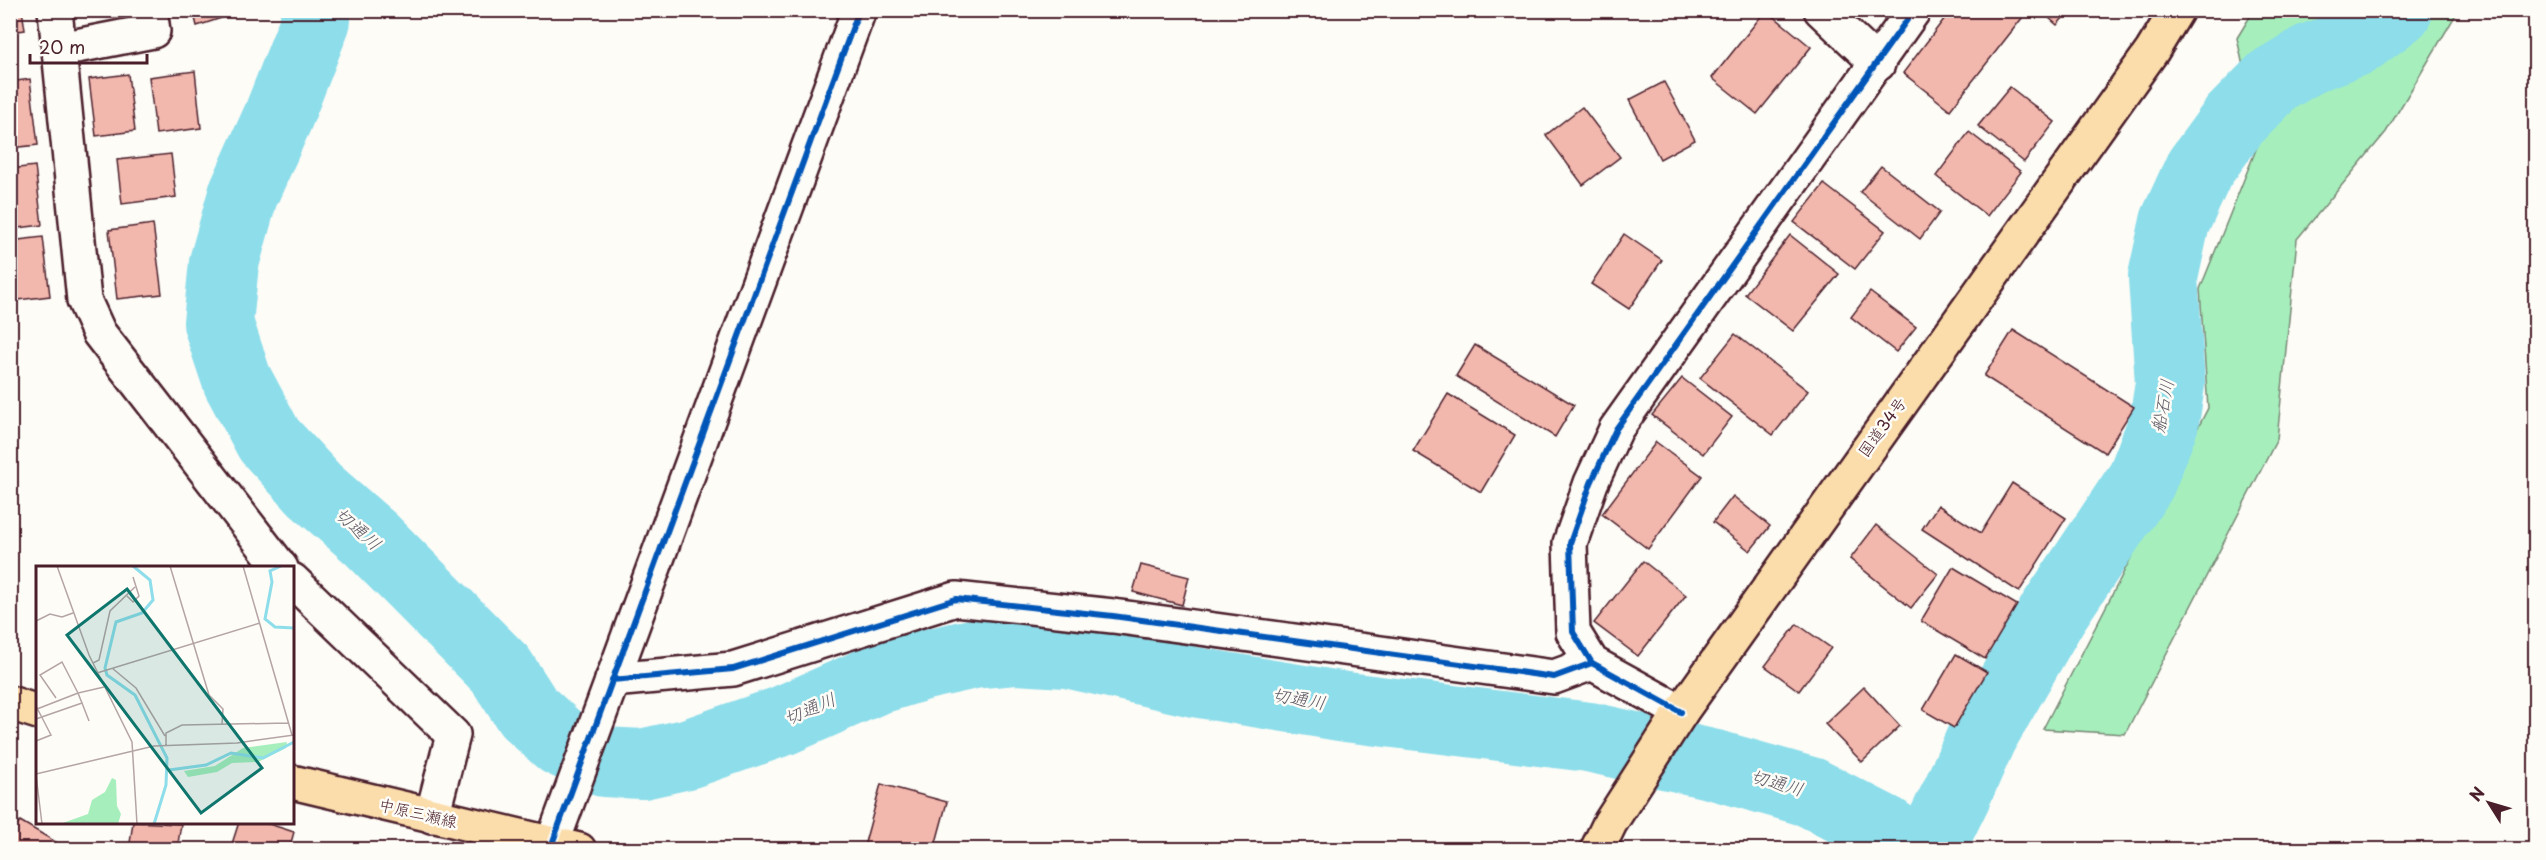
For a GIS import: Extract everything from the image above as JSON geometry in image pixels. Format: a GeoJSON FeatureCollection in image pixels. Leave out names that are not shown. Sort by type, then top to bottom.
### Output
{"type":"FeatureCollection","features":[{"type":"Feature","properties":{"kind":"main road","name":"国道34号"},"geometry":{"type":"LineString","coordinates":[[1604,836],[1681,712],[2152,51],[2177,10]]}},
{"type":"Feature","properties":{"kind":"main road"},"geometry":{"type":"LineString","coordinates":[[10,703],[36,711]]}},
{"type":"Feature","properties":{"kind":"main road","name":"中原三瀬線"},"geometry":{"type":"LineString","coordinates":[[294,782],[566,847]]}},
{"type":"Feature","properties":{"kind":"street"},"geometry":{"type":"LineString","coordinates":[[55,10],[84,300],[99,333],[280,566]]}},
{"type":"Feature","properties":{"kind":"street"},"geometry":{"type":"LineString","coordinates":[[60,49],[153,31],[150,10]]}},
{"type":"Feature","properties":{"kind":"street"},"geometry":{"type":"LineString","coordinates":[[566,847],[612,680],[859,10]]}},
{"type":"Feature","properties":{"kind":"street"},"geometry":{"type":"LineString","coordinates":[[1821,10],[1878,64]]}},
{"type":"Feature","properties":{"kind":"street"},"geometry":{"type":"LineString","coordinates":[[1681,712],[1592,663],[1573,632],[1570,543],[1591,483],[1616,429],[1878,64],[1914,10]]}},
{"type":"Feature","properties":{"kind":"street"},"geometry":{"type":"LineString","coordinates":[[294,582],[453,735],[432,816]]}},
{"type":"Feature","properties":{"kind":"street"},"geometry":{"type":"LineString","coordinates":[[612,680],[733,669],[956,599],[1113,615],[1554,677],[1592,663]]}},
{"type":"Feature","properties":{"kind":"green space"},"geometry":{"type":"Polygon","coordinates":[[[2254,10],[2458,11],[2386,132],[2297,239],[2277,439],[2125,734],[2043,729],[2208,408],[2200,289],[2259,142],[2237,38],[2254,10]]]}},
{"type":"Feature","properties":{"kind":"building"},"geometry":{"type":"Polygon","coordinates":[[[10,10],[22,10],[25,30],[10,32],[10,10]]]}},
{"type":"Feature","properties":{"kind":"building"},"geometry":{"type":"Polygon","coordinates":[[[193,10],[246,10],[197,26],[193,10]]]}},
{"type":"Feature","properties":{"kind":"building"},"geometry":{"type":"Polygon","coordinates":[[[1766,10],[1811,47],[1757,114],[1712,78],[1766,10]]]}},
{"type":"Feature","properties":{"kind":"building"},"geometry":{"type":"Polygon","coordinates":[[[1951,10],[2023,10],[2026,13],[1950,110],[1903,73],[1951,10]]]}},
{"type":"Feature","properties":{"kind":"building"},"geometry":{"type":"Polygon","coordinates":[[[2040,10],[2070,10],[2057,25],[2040,10]]]}},
{"type":"Feature","properties":{"kind":"building"},"geometry":{"type":"Polygon","coordinates":[[[195,71],[201,128],[156,134],[149,77],[195,71]]]}},
{"type":"Feature","properties":{"kind":"building"},"geometry":{"type":"Polygon","coordinates":[[[128,74],[135,131],[96,136],[89,79],[128,74]]]}},
{"type":"Feature","properties":{"kind":"building"},"geometry":{"type":"Polygon","coordinates":[[[30,79],[38,145],[10,148],[10,82],[30,79]]]}},
{"type":"Feature","properties":{"kind":"building"},"geometry":{"type":"Polygon","coordinates":[[[1664,82],[1695,140],[1660,159],[1629,100],[1664,82]]]}},
{"type":"Feature","properties":{"kind":"building"},"geometry":{"type":"Polygon","coordinates":[[[2010,87],[2055,122],[2024,162],[1978,126],[2010,87]]]}},
{"type":"Feature","properties":{"kind":"building"},"geometry":{"type":"Polygon","coordinates":[[[1582,107],[1620,157],[1583,185],[1546,135],[1582,107]]]}},
{"type":"Feature","properties":{"kind":"building"},"geometry":{"type":"Polygon","coordinates":[[[1969,132],[2021,172],[1987,216],[1936,176],[1969,132]]]}},
{"type":"Feature","properties":{"kind":"building"},"geometry":{"type":"Polygon","coordinates":[[[171,154],[176,197],[122,204],[117,160],[171,154]]]}},
{"type":"Feature","properties":{"kind":"building"},"geometry":{"type":"Polygon","coordinates":[[[35,166],[42,225],[10,229],[10,169],[35,166]]]}},
{"type":"Feature","properties":{"kind":"building"},"geometry":{"type":"Polygon","coordinates":[[[1881,166],[1940,212],[1920,239],[1860,192],[1881,166]]]}},
{"type":"Feature","properties":{"kind":"building"},"geometry":{"type":"Polygon","coordinates":[[[1824,184],[1885,231],[1855,269],[1794,222],[1824,184]]]}},
{"type":"Feature","properties":{"kind":"building"},"geometry":{"type":"Polygon","coordinates":[[[153,224],[162,294],[117,299],[109,230],[153,224]]]}},
{"type":"Feature","properties":{"kind":"building"},"geometry":{"type":"Polygon","coordinates":[[[1624,234],[1662,260],[1629,309],[1591,284],[1624,234]]]}},
{"type":"Feature","properties":{"kind":"building"},"geometry":{"type":"Polygon","coordinates":[[[1790,235],[1839,274],[1793,331],[1745,294],[1790,235]]]}},
{"type":"Feature","properties":{"kind":"building"},"geometry":{"type":"Polygon","coordinates":[[[43,237],[50,296],[10,301],[10,241],[43,237]]]}},
{"type":"Feature","properties":{"kind":"building"},"geometry":{"type":"Polygon","coordinates":[[[1870,292],[1916,327],[1896,352],[1851,317],[1870,292]]]}},
{"type":"Feature","properties":{"kind":"building"},"geometry":{"type":"Polygon","coordinates":[[[2013,330],[2134,407],[2105,453],[1984,376],[2013,330]]]}},
{"type":"Feature","properties":{"kind":"building"},"geometry":{"type":"Polygon","coordinates":[[[1735,334],[1808,391],[1773,435],[1700,378],[1735,334]]]}},
{"type":"Feature","properties":{"kind":"building"},"geometry":{"type":"Polygon","coordinates":[[[1475,345],[1574,405],[1555,437],[1456,376],[1475,345]]]}},
{"type":"Feature","properties":{"kind":"building"},"geometry":{"type":"Polygon","coordinates":[[[1682,378],[1732,417],[1703,454],[1652,415],[1682,378]]]}},
{"type":"Feature","properties":{"kind":"building"},"geometry":{"type":"Polygon","coordinates":[[[1448,394],[1515,435],[1481,492],[1413,451],[1448,394]]]}},
{"type":"Feature","properties":{"kind":"building"},"geometry":{"type":"Polygon","coordinates":[[[1656,442],[1702,476],[1648,549],[1602,514],[1656,442]]]}},
{"type":"Feature","properties":{"kind":"building"},"geometry":{"type":"Polygon","coordinates":[[[2012,483],[2066,518],[2019,592],[1922,529],[1938,505],[1981,533],[2012,483]]]}},
{"type":"Feature","properties":{"kind":"building"},"geometry":{"type":"Polygon","coordinates":[[[1733,496],[1770,526],[1750,551],[1713,522],[1733,496]]]}},
{"type":"Feature","properties":{"kind":"building"},"geometry":{"type":"Polygon","coordinates":[[[1876,525],[1938,574],[1911,608],[1850,559],[1876,525]]]}},
{"type":"Feature","properties":{"kind":"building"},"geometry":{"type":"Polygon","coordinates":[[[1643,561],[1686,595],[1638,656],[1594,623],[1643,561]]]}},
{"type":"Feature","properties":{"kind":"building"},"geometry":{"type":"Polygon","coordinates":[[[1141,565],[1189,577],[1182,605],[1133,592],[1141,565]]]}},
{"type":"Feature","properties":{"kind":"building"},"geometry":{"type":"Polygon","coordinates":[[[1953,567],[2017,605],[1985,659],[1921,621],[1953,567]]]}},
{"type":"Feature","properties":{"kind":"building"},"geometry":{"type":"Polygon","coordinates":[[[1797,624],[1831,648],[1799,691],[1765,666],[1797,624]]]}},
{"type":"Feature","properties":{"kind":"building"},"geometry":{"type":"Polygon","coordinates":[[[1956,654],[1987,672],[1954,728],[1923,710],[1956,654]]]}},
{"type":"Feature","properties":{"kind":"building"},"geometry":{"type":"Polygon","coordinates":[[[1864,687],[1900,726],[1862,762],[1825,724],[1864,687]]]}},
{"type":"Feature","properties":{"kind":"building"},"geometry":{"type":"Polygon","coordinates":[[[881,784],[947,802],[934,850],[863,850],[881,784]]]}},
{"type":"Feature","properties":{"kind":"building"},"geometry":{"type":"Polygon","coordinates":[[[20,821],[66,848],[65,850],[10,850],[10,837],[20,821]]]}},
{"type":"Feature","properties":{"kind":"building"},"geometry":{"type":"Polygon","coordinates":[[[133,824],[181,824],[177,850],[129,850],[133,824]]]}},
{"type":"Feature","properties":{"kind":"building"},"geometry":{"type":"Polygon","coordinates":[[[238,824],[269,824],[294,832],[289,850],[230,850],[238,824]]]}},
{"type":"Feature","properties":{"kind":"waterway","name":"切通川"},"geometry":{"type":"LineString","coordinates":[[315,10],[316,20],[278,117],[243,195],[224,263],[218,323],[237,380],[269,440],[315,490],[371,539],[501,670],[528,712],[561,742],[604,762],[642,764],[687,754],[782,721],[875,680],[924,665],[973,654],[1017,650],[1067,653],[1194,682],[1346,707],[1589,737],[1715,765],[1810,792],[1886,831],[1913,850]]}},
{"type":"Feature","properties":{"kind":"waterway","name":"船石川"},"geometry":{"type":"LineString","coordinates":[[1929,850],[1982,736],[2053,613],[2141,481],[2164,422],[2170,384],[2163,277],[2175,222],[2199,169],[2234,121],[2274,80],[2311,58],[2357,41],[2398,10]]}},
{"type":"Feature","properties":{"kind":"cycle path"},"geometry":{"type":"LineString","coordinates":[[552,844],[859,10]]}},
{"type":"Feature","properties":{"kind":"cycle path"},"geometry":{"type":"LineString","coordinates":[[1681,712],[1592,663],[1573,632],[1570,543],[1591,483],[1616,429],[1914,10]]}},
{"type":"Feature","properties":{"kind":"cycle path"},"geometry":{"type":"LineString","coordinates":[[612,680],[733,669],[956,599],[1113,616],[1554,677],[1592,663]]}}]}
